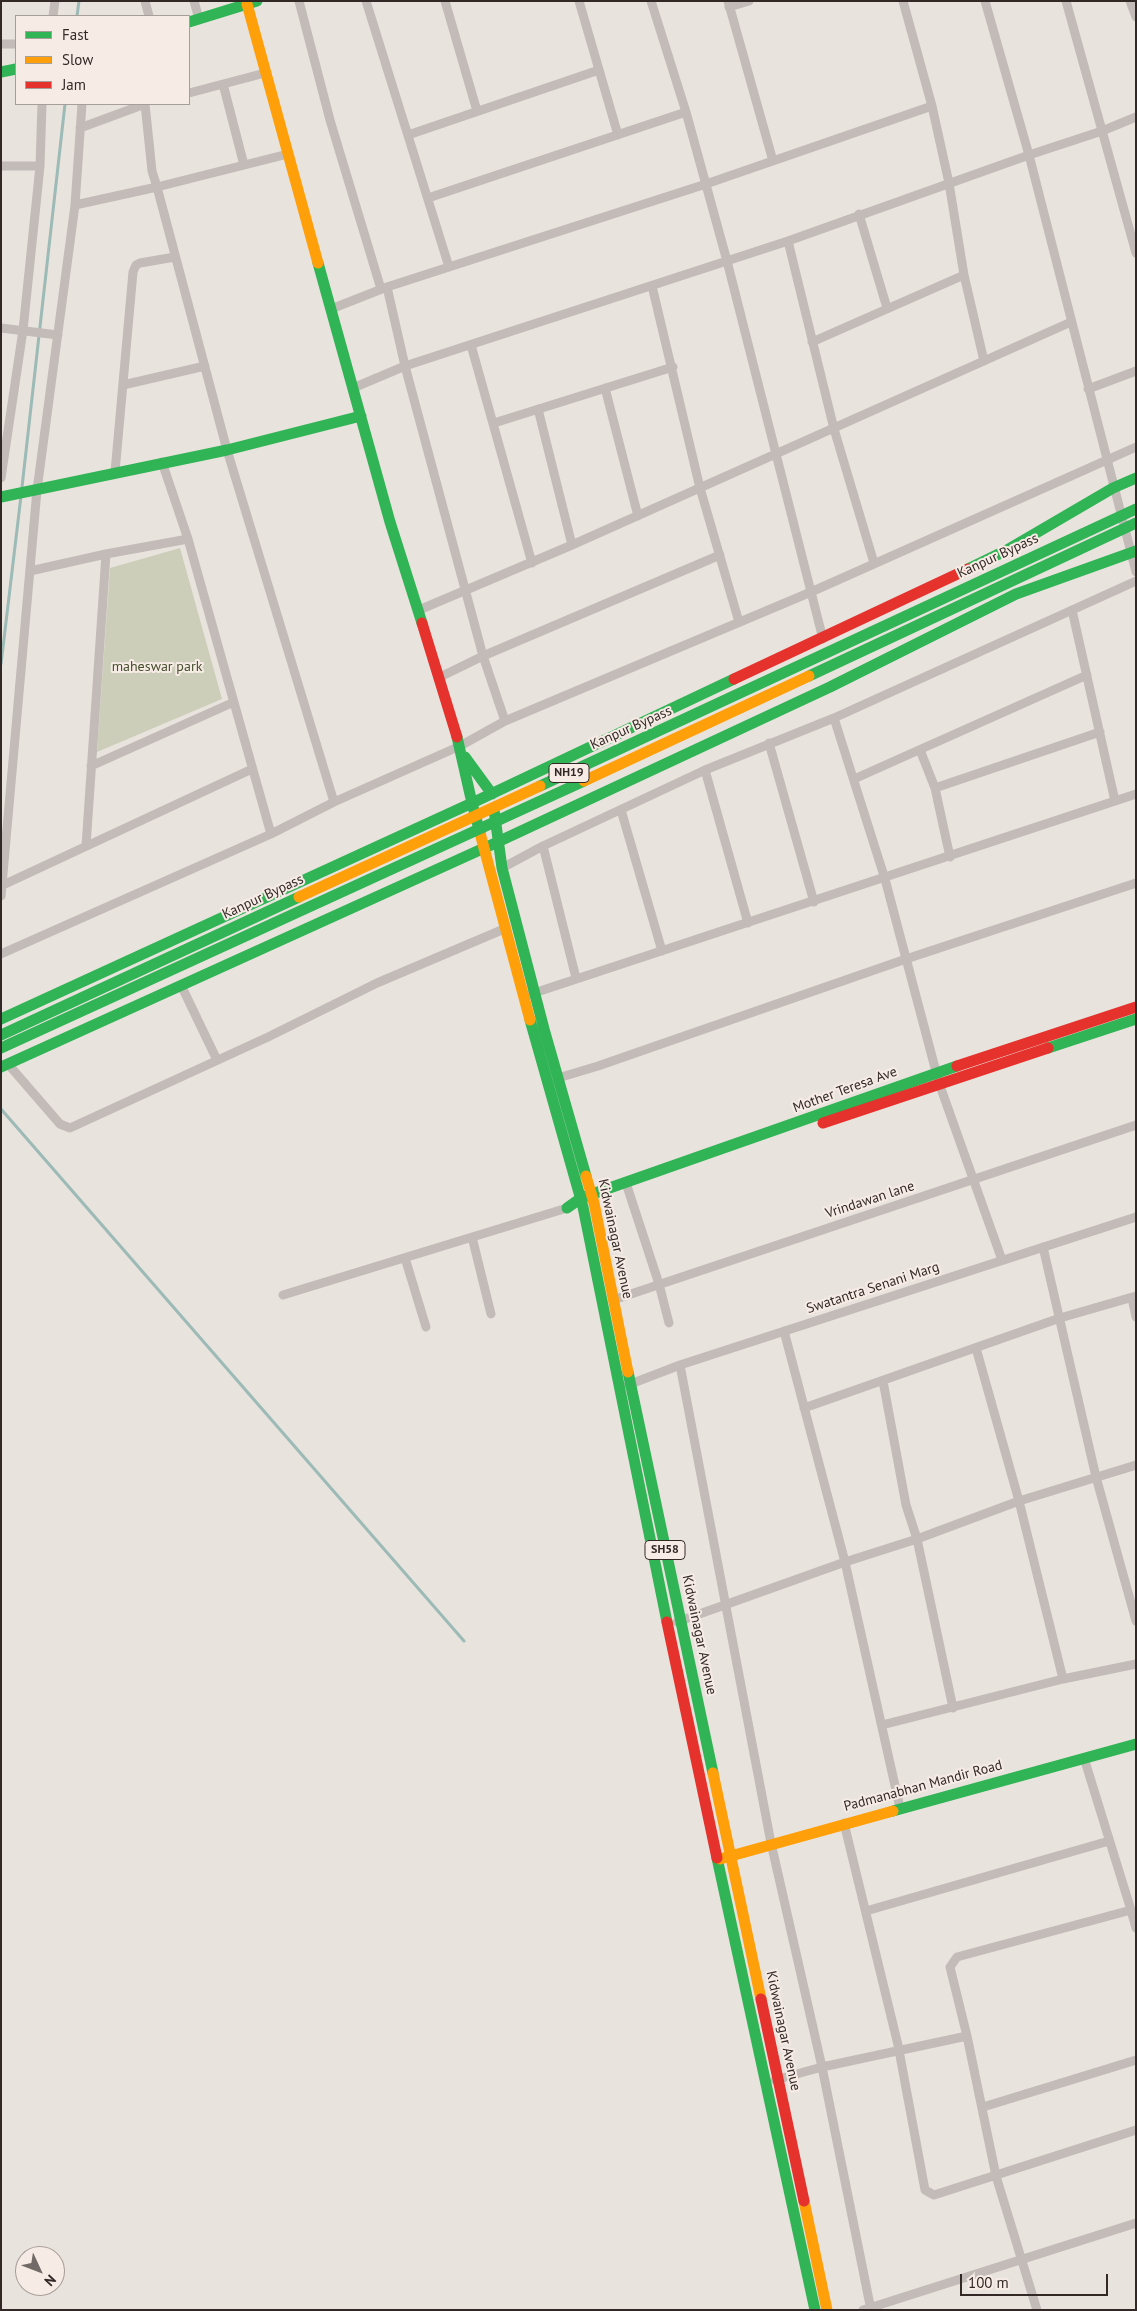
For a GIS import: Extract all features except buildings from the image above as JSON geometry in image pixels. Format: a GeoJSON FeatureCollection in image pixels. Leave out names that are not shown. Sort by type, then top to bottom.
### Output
{"type":"FeatureCollection","features":[{"type":"Feature","properties":{"kind":"main road"},"geometry":{"type":"LineString","coordinates":[[194,21],[252,3],[266,73],[390,522],[462,750],[492,794]]}},
{"type":"Feature","properties":{"kind":"main road"},"geometry":{"type":"LineString","coordinates":[[1,72],[15,69]]}},
{"type":"Feature","properties":{"kind":"main road"},"geometry":{"type":"LineString","coordinates":[[3,496],[228,450],[361,416]]}},
{"type":"Feature","properties":{"kind":"main road"},"geometry":{"type":"LineString","coordinates":[[1,1019],[213,920],[492,794],[822,639],[1007,550],[1113,488],[1136,478]]}},
{"type":"Feature","properties":{"kind":"main road","name":"Kanpur Bypass"},"geometry":{"type":"LineString","coordinates":[[1,1035],[743,693],[1136,509]]}},
{"type":"Feature","properties":{"kind":"main road","name":"Kanpur Bypass"},"geometry":{"type":"LineString","coordinates":[[1,1048],[642,755],[1136,523]]}},
{"type":"Feature","properties":{"kind":"main road"},"geometry":{"type":"LineString","coordinates":[[4,1065],[482,849],[830,687],[1016,594],[1133,552]]}},
{"type":"Feature","properties":{"kind":"main road","name":"Kidwainagar Avenue"},"geometry":{"type":"LineString","coordinates":[[462,750],[482,849],[522,996],[588,1200],[625,1386],[667,1624],[718,1859],[827,2310]]}},
{"type":"Feature","properties":{"kind":"main road","name":"Kidwainagar Avenue"},"geometry":{"type":"LineString","coordinates":[[492,794],[502,868],[558,1078],[613,1300],[625,1386],[681,1621],[731,1856],[815,2310]]}},
{"type":"Feature","properties":{"kind":"main road"},"geometry":{"type":"LineString","coordinates":[[567,1208],[1136,1007]]}},
{"type":"Feature","properties":{"kind":"main road"},"geometry":{"type":"LineString","coordinates":[[938,1078],[1136,1019]]}},
{"type":"Feature","properties":{"kind":"main road","name":"Padmanabhan Mandir Road"},"geometry":{"type":"LineString","coordinates":[[718,1859],[1136,1744]]}},
{"type":"Feature","properties":{"kind":"street"},"geometry":{"type":"LineString","coordinates":[[52,15],[55,1]]}},
{"type":"Feature","properties":{"kind":"street"},"geometry":{"type":"LineString","coordinates":[[145,1],[149,15]]}},
{"type":"Feature","properties":{"kind":"street"},"geometry":{"type":"LineString","coordinates":[[194,1],[194,21]]}},
{"type":"Feature","properties":{"kind":"street"},"geometry":{"type":"LineString","coordinates":[[299,1],[333,129],[384,288],[406,366],[483,656],[505,720]]}},
{"type":"Feature","properties":{"kind":"street"},"geometry":{"type":"LineString","coordinates":[[366,1],[449,267]]}},
{"type":"Feature","properties":{"kind":"street"},"geometry":{"type":"LineString","coordinates":[[445,1],[477,111]]}},
{"type":"Feature","properties":{"kind":"street"},"geometry":{"type":"LineString","coordinates":[[579,1],[618,135]]}},
{"type":"Feature","properties":{"kind":"street"},"geometry":{"type":"LineString","coordinates":[[651,1],[686,112],[727,261],[822,639]]}},
{"type":"Feature","properties":{"kind":"street"},"geometry":{"type":"LineString","coordinates":[[749,1],[729,4],[773,161]]}},
{"type":"Feature","properties":{"kind":"street"},"geometry":{"type":"LineString","coordinates":[[903,1],[932,106],[949,183],[964,275],[984,361]]}},
{"type":"Feature","properties":{"kind":"street"},"geometry":{"type":"LineString","coordinates":[[985,1],[1029,154],[1113,488],[1133,552],[1136,572]]}},
{"type":"Feature","properties":{"kind":"street"},"geometry":{"type":"LineString","coordinates":[[1066,1],[1136,253]]}},
{"type":"Feature","properties":{"kind":"street"},"geometry":{"type":"LineString","coordinates":[[1130,1],[1136,17]]}},
{"type":"Feature","properties":{"kind":"street"},"geometry":{"type":"LineString","coordinates":[[1,44],[15,44]]}},
{"type":"Feature","properties":{"kind":"street"},"geometry":{"type":"LineString","coordinates":[[408,134],[599,70]]}},
{"type":"Feature","properties":{"kind":"street"},"geometry":{"type":"LineString","coordinates":[[190,93],[266,73]]}},
{"type":"Feature","properties":{"kind":"street"},"geometry":{"type":"LineString","coordinates":[[223,84],[244,165]]}},
{"type":"Feature","properties":{"kind":"street"},"geometry":{"type":"LineString","coordinates":[[1,478],[26,330],[40,166],[42,105]]}},
{"type":"Feature","properties":{"kind":"street"},"geometry":{"type":"LineString","coordinates":[[1,896],[30,571],[33,491],[54,335],[75,205],[82,105]]}},
{"type":"Feature","properties":{"kind":"street"},"geometry":{"type":"LineString","coordinates":[[80,128],[142,105]]}},
{"type":"Feature","properties":{"kind":"street"},"geometry":{"type":"LineString","coordinates":[[145,105],[152,171],[156,187],[228,450],[334,802]]}},
{"type":"Feature","properties":{"kind":"street"},"geometry":{"type":"LineString","coordinates":[[332,309],[384,288],[706,184],[932,106]]}},
{"type":"Feature","properties":{"kind":"street"},"geometry":{"type":"LineString","coordinates":[[428,198],[686,112]]}},
{"type":"Feature","properties":{"kind":"street"},"geometry":{"type":"LineString","coordinates":[[353,388],[406,366],[788,241],[1029,154],[1102,131],[1136,117]]}},
{"type":"Feature","properties":{"kind":"street"},"geometry":{"type":"LineString","coordinates":[[75,205],[288,154]]}},
{"type":"Feature","properties":{"kind":"street"},"geometry":{"type":"LineString","coordinates":[[1,166],[40,166]]}},
{"type":"Feature","properties":{"kind":"street"},"geometry":{"type":"LineString","coordinates":[[859,214],[887,308]]}},
{"type":"Feature","properties":{"kind":"street"},"geometry":{"type":"LineString","coordinates":[[788,241],[834,429],[874,563]]}},
{"type":"Feature","properties":{"kind":"street"},"geometry":{"type":"LineString","coordinates":[[115,472],[132,279],[135,267],[140,264],[175,257]]}},
{"type":"Feature","properties":{"kind":"street"},"geometry":{"type":"LineString","coordinates":[[812,342],[964,275]]}},
{"type":"Feature","properties":{"kind":"street"},"geometry":{"type":"LineString","coordinates":[[652,286],[673,367],[700,488],[739,622]]}},
{"type":"Feature","properties":{"kind":"street"},"geometry":{"type":"LineString","coordinates":[[419,610],[467,592],[1071,322]]}},
{"type":"Feature","properties":{"kind":"street"},"geometry":{"type":"LineString","coordinates":[[1,328],[54,335]]}},
{"type":"Feature","properties":{"kind":"street"},"geometry":{"type":"LineString","coordinates":[[471,345],[532,563]]}},
{"type":"Feature","properties":{"kind":"street"},"geometry":{"type":"LineString","coordinates":[[123,386],[205,366]]}},
{"type":"Feature","properties":{"kind":"street"},"geometry":{"type":"LineString","coordinates":[[494,422],[673,367]]}},
{"type":"Feature","properties":{"kind":"street"},"geometry":{"type":"LineString","coordinates":[[1088,389],[1136,371]]}},
{"type":"Feature","properties":{"kind":"street"},"geometry":{"type":"LineString","coordinates":[[606,388],[638,516]]}},
{"type":"Feature","properties":{"kind":"street"},"geometry":{"type":"LineString","coordinates":[[538,409],[572,545]]}},
{"type":"Feature","properties":{"kind":"street"},"geometry":{"type":"LineString","coordinates":[[1,954],[270,834],[334,802],[462,750],[505,720],[811,592],[1106,458],[1136,447]]}},
{"type":"Feature","properties":{"kind":"street"},"geometry":{"type":"LineString","coordinates":[[162,462],[188,539],[270,834]]}},
{"type":"Feature","properties":{"kind":"street"},"geometry":{"type":"LineString","coordinates":[[30,571],[106,554],[188,539]]}},
{"type":"Feature","properties":{"kind":"street"},"geometry":{"type":"LineString","coordinates":[[86,846],[106,554]]}},
{"type":"Feature","properties":{"kind":"street"},"geometry":{"type":"LineString","coordinates":[[438,678],[483,656],[720,555]]}},
{"type":"Feature","properties":{"kind":"street"},"geometry":{"type":"LineString","coordinates":[[502,868],[543,846],[705,770],[834,718],[1136,582]]}},
{"type":"Feature","properties":{"kind":"street"},"geometry":{"type":"LineString","coordinates":[[1072,610],[1115,801]]}},
{"type":"Feature","properties":{"kind":"street"},"geometry":{"type":"LineString","coordinates":[[854,779],[1087,675]]}},
{"type":"Feature","properties":{"kind":"street"},"geometry":{"type":"LineString","coordinates":[[91,766],[234,702]]}},
{"type":"Feature","properties":{"kind":"street"},"geometry":{"type":"LineString","coordinates":[[834,718],[885,879],[938,1078],[972,1180],[1002,1260]]}},
{"type":"Feature","properties":{"kind":"street"},"geometry":{"type":"LineString","coordinates":[[935,788],[1100,732]]}},
{"type":"Feature","properties":{"kind":"street"},"geometry":{"type":"LineString","coordinates":[[769,743],[814,902]]}},
{"type":"Feature","properties":{"kind":"street"},"geometry":{"type":"LineString","coordinates":[[920,750],[935,788],[950,857]]}},
{"type":"Feature","properties":{"kind":"street"},"geometry":{"type":"LineString","coordinates":[[3,885],[252,769]]}},
{"type":"Feature","properties":{"kind":"street"},"geometry":{"type":"LineString","coordinates":[[705,770],[748,923]]}},
{"type":"Feature","properties":{"kind":"street"},"geometry":{"type":"LineString","coordinates":[[522,996],[885,879],[1136,794]]}},
{"type":"Feature","properties":{"kind":"street"},"geometry":{"type":"LineString","coordinates":[[621,810],[662,951]]}},
{"type":"Feature","properties":{"kind":"street"},"geometry":{"type":"LineString","coordinates":[[543,846],[576,978]]}},
{"type":"Feature","properties":{"kind":"street"},"geometry":{"type":"LineString","coordinates":[[558,1078],[598,1066],[906,959],[1136,883]]}},
{"type":"Feature","properties":{"kind":"street"},"geometry":{"type":"LineString","coordinates":[[4,1065],[60,1124],[70,1128],[377,983],[504,929]]}},
{"type":"Feature","properties":{"kind":"street"},"geometry":{"type":"LineString","coordinates":[[181,985],[217,1060]]}},
{"type":"Feature","properties":{"kind":"street","name":"Vrindawan lane"},"geometry":{"type":"LineString","coordinates":[[613,1300],[1136,1125]]}},
{"type":"Feature","properties":{"kind":"street"},"geometry":{"type":"LineString","coordinates":[[627,1187],[659,1284],[669,1323]]}},
{"type":"Feature","properties":{"kind":"street"},"geometry":{"type":"LineString","coordinates":[[283,1295],[567,1208]]}},
{"type":"Feature","properties":{"kind":"street","name":"Swatantra Senani Marg"},"geometry":{"type":"LineString","coordinates":[[625,1386],[680,1365],[1136,1217]]}},
{"type":"Feature","properties":{"kind":"street"},"geometry":{"type":"LineString","coordinates":[[472,1237],[490,1314]]}},
{"type":"Feature","properties":{"kind":"street"},"geometry":{"type":"LineString","coordinates":[[1043,1247],[1096,1477],[1136,1621]]}},
{"type":"Feature","properties":{"kind":"street"},"geometry":{"type":"LineString","coordinates":[[405,1258],[426,1327]]}},
{"type":"Feature","properties":{"kind":"street"},"geometry":{"type":"LineString","coordinates":[[804,1408],[1060,1318],[1134,1297],[1136,1317]]}},
{"type":"Feature","properties":{"kind":"street"},"geometry":{"type":"LineString","coordinates":[[784,1331],[845,1562],[900,1808]]}},
{"type":"Feature","properties":{"kind":"street"},"geometry":{"type":"LineString","coordinates":[[976,1348],[1064,1679]]}},
{"type":"Feature","properties":{"kind":"street"},"geometry":{"type":"LineString","coordinates":[[680,1365],[771,1843],[822,2067],[868,2309],[1136,2223]]}},
{"type":"Feature","properties":{"kind":"street"},"geometry":{"type":"LineString","coordinates":[[883,1381],[906,1505],[916,1539],[953,1708]]}},
{"type":"Feature","properties":{"kind":"street"},"geometry":{"type":"LineString","coordinates":[[667,1624],[681,1621],[845,1562],[916,1539],[1018,1501],[1136,1465]]}},
{"type":"Feature","properties":{"kind":"street"},"geometry":{"type":"LineString","coordinates":[[882,1725],[1064,1679],[1136,1664]]}},
{"type":"Feature","properties":{"kind":"street"},"geometry":{"type":"LineString","coordinates":[[1084,1758],[1136,1928]]}},
{"type":"Feature","properties":{"kind":"street"},"geometry":{"type":"LineString","coordinates":[[844,1824],[899,2050],[925,2190],[934,2195],[1136,2130]]}},
{"type":"Feature","properties":{"kind":"street"},"geometry":{"type":"LineString","coordinates":[[866,1911],[1109,1841]]}},
{"type":"Feature","properties":{"kind":"street"},"geometry":{"type":"LineString","coordinates":[[1037,2310],[996,2176],[983,2106],[950,1966],[957,1957],[1131,1910]]}},
{"type":"Feature","properties":{"kind":"street"},"geometry":{"type":"LineString","coordinates":[[772,2081],[822,2067],[967,2036]]}},
{"type":"Feature","properties":{"kind":"street"},"geometry":{"type":"LineString","coordinates":[[983,2106],[1136,2060]]}},
{"type":"Feature","properties":{"kind":"green space","name":"maheswar park"},"geometry":{"type":"Polygon","coordinates":[[[180,548],[222,699],[97,752],[110,568],[180,548]]]}},
{"type":"Feature","properties":{"kind":"waterway"},"geometry":{"type":"LineString","coordinates":[[77,15],[79,1]]}},
{"type":"Feature","properties":{"kind":"waterway"},"geometry":{"type":"LineString","coordinates":[[22,487],[65,105]]}},
{"type":"Feature","properties":{"kind":"waterway"},"geometry":{"type":"LineString","coordinates":[[1,664],[21,496]]}},
{"type":"Feature","properties":{"kind":"waterway"},"geometry":{"type":"LineString","coordinates":[[1,1109],[464,1641]]}},
{"type":"Feature","properties":{"kind":"traffic: fast"},"geometry":{"type":"LineString","coordinates":[[190,22],[257,1]]}},
{"type":"Feature","properties":{"kind":"traffic: fast"},"geometry":{"type":"LineString","coordinates":[[1,72],[15,69]]}},
{"type":"Feature","properties":{"kind":"traffic: fast"},"geometry":{"type":"LineString","coordinates":[[318,263],[390,522],[422,623]]}},
{"type":"Feature","properties":{"kind":"traffic: fast"},"geometry":{"type":"LineString","coordinates":[[1,497],[227,450],[361,416]]}},
{"type":"Feature","properties":{"kind":"traffic: fast"},"geometry":{"type":"LineString","coordinates":[[968,569],[1007,550],[1113,488],[1136,478]]}},
{"type":"Feature","properties":{"kind":"traffic: fast"},"geometry":{"type":"LineString","coordinates":[[540,786],[1136,509]]}},
{"type":"Feature","properties":{"kind":"traffic: fast"},"geometry":{"type":"LineString","coordinates":[[809,676],[1136,523]]}},
{"type":"Feature","properties":{"kind":"traffic: fast"},"geometry":{"type":"LineString","coordinates":[[489,846],[830,687],[1016,594],[1136,551]]}},
{"type":"Feature","properties":{"kind":"traffic: fast"},"geometry":{"type":"LineString","coordinates":[[480,833],[472,803],[734,679]]}},
{"type":"Feature","properties":{"kind":"traffic: fast"},"geometry":{"type":"LineString","coordinates":[[1,1019],[472,803],[457,737]]}},
{"type":"Feature","properties":{"kind":"traffic: fast"},"geometry":{"type":"LineString","coordinates":[[465,757],[492,794]]}},
{"type":"Feature","properties":{"kind":"traffic: fast"},"geometry":{"type":"LineString","coordinates":[[1,1048],[584,781]]}},
{"type":"Feature","properties":{"kind":"traffic: fast"},"geometry":{"type":"LineString","coordinates":[[494,810],[502,868],[544,1029],[586,1176]]}},
{"type":"Feature","properties":{"kind":"traffic: fast"},"geometry":{"type":"LineString","coordinates":[[1,1067],[482,849]]}},
{"type":"Feature","properties":{"kind":"traffic: fast"},"geometry":{"type":"LineString","coordinates":[[1,1035],[299,897]]}},
{"type":"Feature","properties":{"kind":"traffic: fast"},"geometry":{"type":"LineString","coordinates":[[1048,1048],[1136,1019]]}},
{"type":"Feature","properties":{"kind":"traffic: fast"},"geometry":{"type":"LineString","coordinates":[[530,1020],[583,1207],[667,1622]]}},
{"type":"Feature","properties":{"kind":"traffic: fast"},"geometry":{"type":"LineString","coordinates":[[567,1208],[581,1198],[957,1066]]}},
{"type":"Feature","properties":{"kind":"traffic: fast"},"geometry":{"type":"LineString","coordinates":[[628,1372],[713,1773]]}},
{"type":"Feature","properties":{"kind":"traffic: fast"},"geometry":{"type":"LineString","coordinates":[[893,1811],[1136,1744]]}},
{"type":"Feature","properties":{"kind":"traffic: fast"},"geometry":{"type":"LineString","coordinates":[[717,1858],[815,2310]]}},
{"type":"Feature","properties":{"kind":"traffic: slow"},"geometry":{"type":"LineString","coordinates":[[247,4],[318,263]]}},
{"type":"Feature","properties":{"kind":"traffic: slow"},"geometry":{"type":"LineString","coordinates":[[584,781],[809,676]]}},
{"type":"Feature","properties":{"kind":"traffic: slow"},"geometry":{"type":"LineString","coordinates":[[299,897],[540,786]]}},
{"type":"Feature","properties":{"kind":"traffic: slow"},"geometry":{"type":"LineString","coordinates":[[480,833],[530,1020]]}},
{"type":"Feature","properties":{"kind":"traffic: slow"},"geometry":{"type":"LineString","coordinates":[[586,1176],[594,1203],[628,1372]]}},
{"type":"Feature","properties":{"kind":"traffic: slow"},"geometry":{"type":"LineString","coordinates":[[713,1773],[761,1999]]}},
{"type":"Feature","properties":{"kind":"traffic: slow"},"geometry":{"type":"LineString","coordinates":[[720,1859],[893,1811]]}},
{"type":"Feature","properties":{"kind":"traffic: slow"},"geometry":{"type":"LineString","coordinates":[[804,2201],[827,2310]]}},
{"type":"Feature","properties":{"kind":"traffic: jam"},"geometry":{"type":"LineString","coordinates":[[734,679],[968,569]]}},
{"type":"Feature","properties":{"kind":"traffic: jam"},"geometry":{"type":"LineString","coordinates":[[422,623],[457,737]]}},
{"type":"Feature","properties":{"kind":"traffic: jam"},"geometry":{"type":"LineString","coordinates":[[957,1066],[1136,1007]]}},
{"type":"Feature","properties":{"kind":"traffic: jam"},"geometry":{"type":"LineString","coordinates":[[823,1123],[1048,1048]]}},
{"type":"Feature","properties":{"kind":"traffic: jam"},"geometry":{"type":"LineString","coordinates":[[667,1622],[717,1858]]}},
{"type":"Feature","properties":{"kind":"traffic: jam"},"geometry":{"type":"LineString","coordinates":[[761,1999],[804,2201]]}}]}
